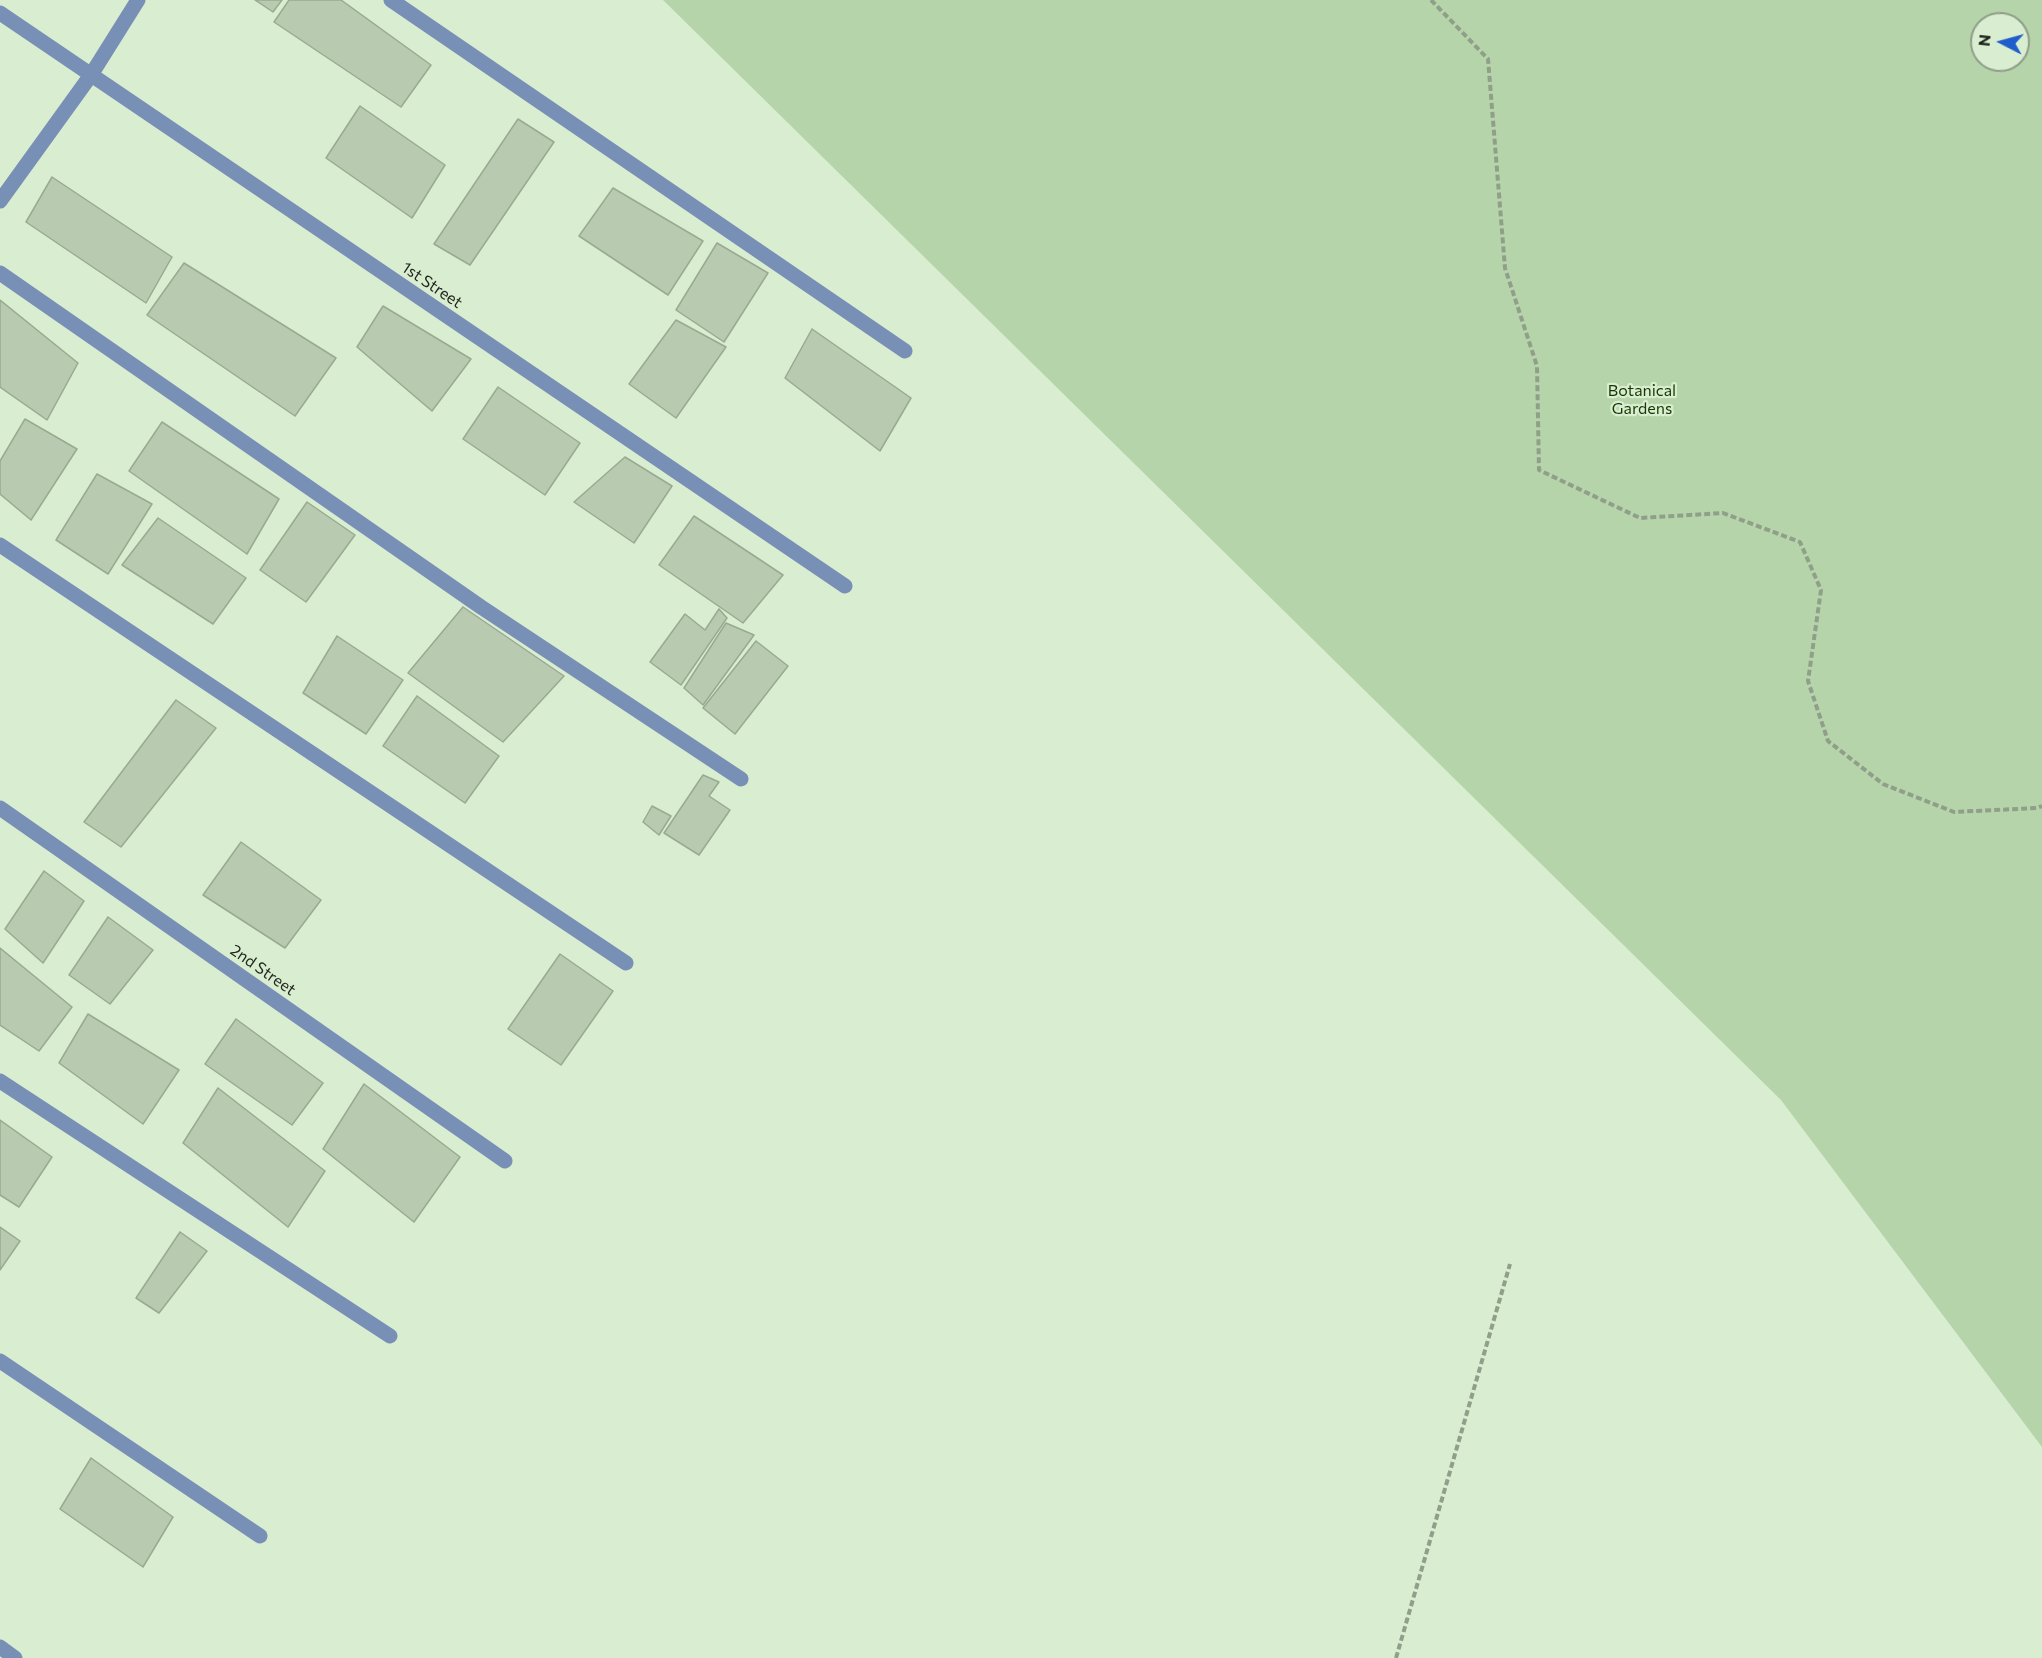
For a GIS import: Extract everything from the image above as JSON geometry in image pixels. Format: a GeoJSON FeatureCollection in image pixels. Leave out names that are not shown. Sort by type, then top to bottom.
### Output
{"type":"FeatureCollection","features":[{"type":"Feature","properties":{"kind":"street"},"geometry":{"type":"LineString","coordinates":[[0,201],[91,75],[138,0]]}},
{"type":"Feature","properties":{"kind":"street"},"geometry":{"type":"LineString","coordinates":[[391,0],[905,351]]}},
{"type":"Feature","properties":{"kind":"street","name":"1st Street"},"geometry":{"type":"LineString","coordinates":[[0,13],[844,586]]}},
{"type":"Feature","properties":{"kind":"street"},"geometry":{"type":"LineString","coordinates":[[0,273],[481,607],[741,779]]}},
{"type":"Feature","properties":{"kind":"street"},"geometry":{"type":"LineString","coordinates":[[0,545],[626,963]]}},
{"type":"Feature","properties":{"kind":"street","name":"2nd Street"},"geometry":{"type":"LineString","coordinates":[[0,808],[505,1161]]}},
{"type":"Feature","properties":{"kind":"street"},"geometry":{"type":"LineString","coordinates":[[0,1081],[390,1336]]}},
{"type":"Feature","properties":{"kind":"street"},"geometry":{"type":"LineString","coordinates":[[0,1361],[260,1536]]}},
{"type":"Feature","properties":{"kind":"street"},"geometry":{"type":"LineString","coordinates":[[0,1647],[15,1658]]}},
{"type":"Feature","properties":{"kind":"path"},"geometry":{"type":"LineString","coordinates":[[1431,0],[1488,59],[1505,268],[1537,366],[1539,470],[1640,518],[1723,513],[1800,542],[1821,590],[1808,681],[1828,741],[1883,784],[1954,812],[2042,806]]}},
{"type":"Feature","properties":{"kind":"path"},"geometry":{"type":"LineString","coordinates":[[1396,1658],[1510,1264]]}},
{"type":"Feature","properties":{"kind":"green space","name":"Botanical Gardens"},"geometry":{"type":"Polygon","coordinates":[[[663,0],[2042,0],[2042,1447],[1781,1100],[663,0]]]}},
{"type":"Feature","properties":{"kind":"building"},"geometry":{"type":"Polygon","coordinates":[[[255,0],[282,0],[273,12],[255,0]]]}},
{"type":"Feature","properties":{"kind":"building"},"geometry":{"type":"Polygon","coordinates":[[[289,0],[341,0],[431,65],[401,107],[274,22],[289,0]]]}},
{"type":"Feature","properties":{"kind":"building"},"geometry":{"type":"Polygon","coordinates":[[[360,106],[445,165],[412,218],[326,158],[360,106]]]}},
{"type":"Feature","properties":{"kind":"building"},"geometry":{"type":"Polygon","coordinates":[[[518,119],[554,142],[470,265],[434,244],[518,119]]]}},
{"type":"Feature","properties":{"kind":"building"},"geometry":{"type":"Polygon","coordinates":[[[52,177],[172,257],[146,303],[26,222],[52,177]]]}},
{"type":"Feature","properties":{"kind":"building"},"geometry":{"type":"Polygon","coordinates":[[[613,188],[703,241],[668,295],[579,236],[613,188]]]}},
{"type":"Feature","properties":{"kind":"building"},"geometry":{"type":"Polygon","coordinates":[[[717,243],[768,273],[724,342],[676,310],[717,243]]]}},
{"type":"Feature","properties":{"kind":"building"},"geometry":{"type":"Polygon","coordinates":[[[184,263],[336,358],[295,416],[147,315],[184,263]]]}},
{"type":"Feature","properties":{"kind":"building"},"geometry":{"type":"Polygon","coordinates":[[[0,300],[78,363],[47,420],[0,387],[0,300]]]}},
{"type":"Feature","properties":{"kind":"building"},"geometry":{"type":"Polygon","coordinates":[[[383,306],[471,359],[432,411],[357,347],[383,306]]]}},
{"type":"Feature","properties":{"kind":"building"},"geometry":{"type":"Polygon","coordinates":[[[676,320],[726,347],[676,418],[629,384],[676,320]]]}},
{"type":"Feature","properties":{"kind":"building"},"geometry":{"type":"Polygon","coordinates":[[[812,329],[911,398],[880,451],[785,378],[812,329]]]}},
{"type":"Feature","properties":{"kind":"building"},"geometry":{"type":"Polygon","coordinates":[[[498,387],[580,443],[545,495],[463,439],[498,387]]]}},
{"type":"Feature","properties":{"kind":"building"},"geometry":{"type":"Polygon","coordinates":[[[25,419],[77,449],[31,520],[0,494],[0,461],[25,419]]]}},
{"type":"Feature","properties":{"kind":"building"},"geometry":{"type":"Polygon","coordinates":[[[162,422],[279,499],[247,554],[129,471],[162,422]]]}},
{"type":"Feature","properties":{"kind":"building"},"geometry":{"type":"Polygon","coordinates":[[[625,457],[672,486],[634,543],[574,502],[625,457]]]}},
{"type":"Feature","properties":{"kind":"building"},"geometry":{"type":"Polygon","coordinates":[[[97,474],[152,504],[108,574],[56,540],[97,474]]]}},
{"type":"Feature","properties":{"kind":"building"},"geometry":{"type":"Polygon","coordinates":[[[307,502],[355,535],[306,602],[260,570],[307,502]]]}},
{"type":"Feature","properties":{"kind":"building"},"geometry":{"type":"Polygon","coordinates":[[[694,516],[783,575],[743,623],[659,565],[694,516]]]}},
{"type":"Feature","properties":{"kind":"building"},"geometry":{"type":"Polygon","coordinates":[[[158,518],[246,578],[213,624],[122,565],[158,518]]]}},
{"type":"Feature","properties":{"kind":"building"},"geometry":{"type":"Polygon","coordinates":[[[463,607],[564,676],[503,742],[408,673],[463,607]]]}},
{"type":"Feature","properties":{"kind":"building"},"geometry":{"type":"Polygon","coordinates":[[[719,609],[727,618],[681,685],[650,662],[685,614],[705,630],[719,609]]]}},
{"type":"Feature","properties":{"kind":"building"},"geometry":{"type":"Polygon","coordinates":[[[726,623],[754,635],[703,705],[684,688],[726,623]]]}},
{"type":"Feature","properties":{"kind":"building"},"geometry":{"type":"Polygon","coordinates":[[[337,636],[403,680],[366,734],[303,693],[337,636]]]}},
{"type":"Feature","properties":{"kind":"building"},"geometry":{"type":"Polygon","coordinates":[[[756,641],[788,666],[735,734],[703,708],[756,641]]]}},
{"type":"Feature","properties":{"kind":"building"},"geometry":{"type":"Polygon","coordinates":[[[417,696],[499,756],[465,803],[383,746],[417,696]]]}},
{"type":"Feature","properties":{"kind":"building"},"geometry":{"type":"Polygon","coordinates":[[[176,700],[216,728],[121,847],[84,822],[176,700]]]}},
{"type":"Feature","properties":{"kind":"building"},"geometry":{"type":"Polygon","coordinates":[[[703,775],[719,782],[709,796],[730,810],[699,855],[664,833],[703,775]]]}},
{"type":"Feature","properties":{"kind":"building"},"geometry":{"type":"Polygon","coordinates":[[[652,806],[671,816],[659,835],[643,822],[652,806]]]}},
{"type":"Feature","properties":{"kind":"building"},"geometry":{"type":"Polygon","coordinates":[[[241,842],[321,900],[285,948],[203,895],[241,842]]]}},
{"type":"Feature","properties":{"kind":"building"},"geometry":{"type":"Polygon","coordinates":[[[44,871],[84,901],[43,963],[5,929],[44,871]]]}},
{"type":"Feature","properties":{"kind":"building"},"geometry":{"type":"Polygon","coordinates":[[[108,917],[153,950],[110,1004],[69,975],[108,917]]]}},
{"type":"Feature","properties":{"kind":"building"},"geometry":{"type":"Polygon","coordinates":[[[0,948],[72,1007],[39,1051],[0,1025],[0,948]]]}},
{"type":"Feature","properties":{"kind":"building"},"geometry":{"type":"Polygon","coordinates":[[[560,954],[613,991],[561,1065],[508,1029],[560,954]]]}},
{"type":"Feature","properties":{"kind":"building"},"geometry":{"type":"Polygon","coordinates":[[[88,1014],[179,1070],[143,1124],[59,1063],[88,1014]]]}},
{"type":"Feature","properties":{"kind":"building"},"geometry":{"type":"Polygon","coordinates":[[[236,1019],[323,1083],[292,1125],[205,1064],[236,1019]]]}},
{"type":"Feature","properties":{"kind":"building"},"geometry":{"type":"Polygon","coordinates":[[[364,1084],[460,1157],[414,1222],[323,1149],[364,1084]]]}},
{"type":"Feature","properties":{"kind":"building"},"geometry":{"type":"Polygon","coordinates":[[[218,1088],[325,1171],[288,1227],[183,1143],[218,1088]]]}},
{"type":"Feature","properties":{"kind":"building"},"geometry":{"type":"Polygon","coordinates":[[[0,1120],[52,1157],[19,1207],[0,1195],[0,1120]]]}},
{"type":"Feature","properties":{"kind":"building"},"geometry":{"type":"Polygon","coordinates":[[[0,1227],[20,1241],[0,1270],[0,1227]]]}},
{"type":"Feature","properties":{"kind":"building"},"geometry":{"type":"Polygon","coordinates":[[[180,1232],[207,1251],[159,1313],[136,1298],[180,1232]]]}},
{"type":"Feature","properties":{"kind":"building"},"geometry":{"type":"Polygon","coordinates":[[[91,1458],[173,1517],[143,1567],[60,1509],[91,1458]]]}}]}
